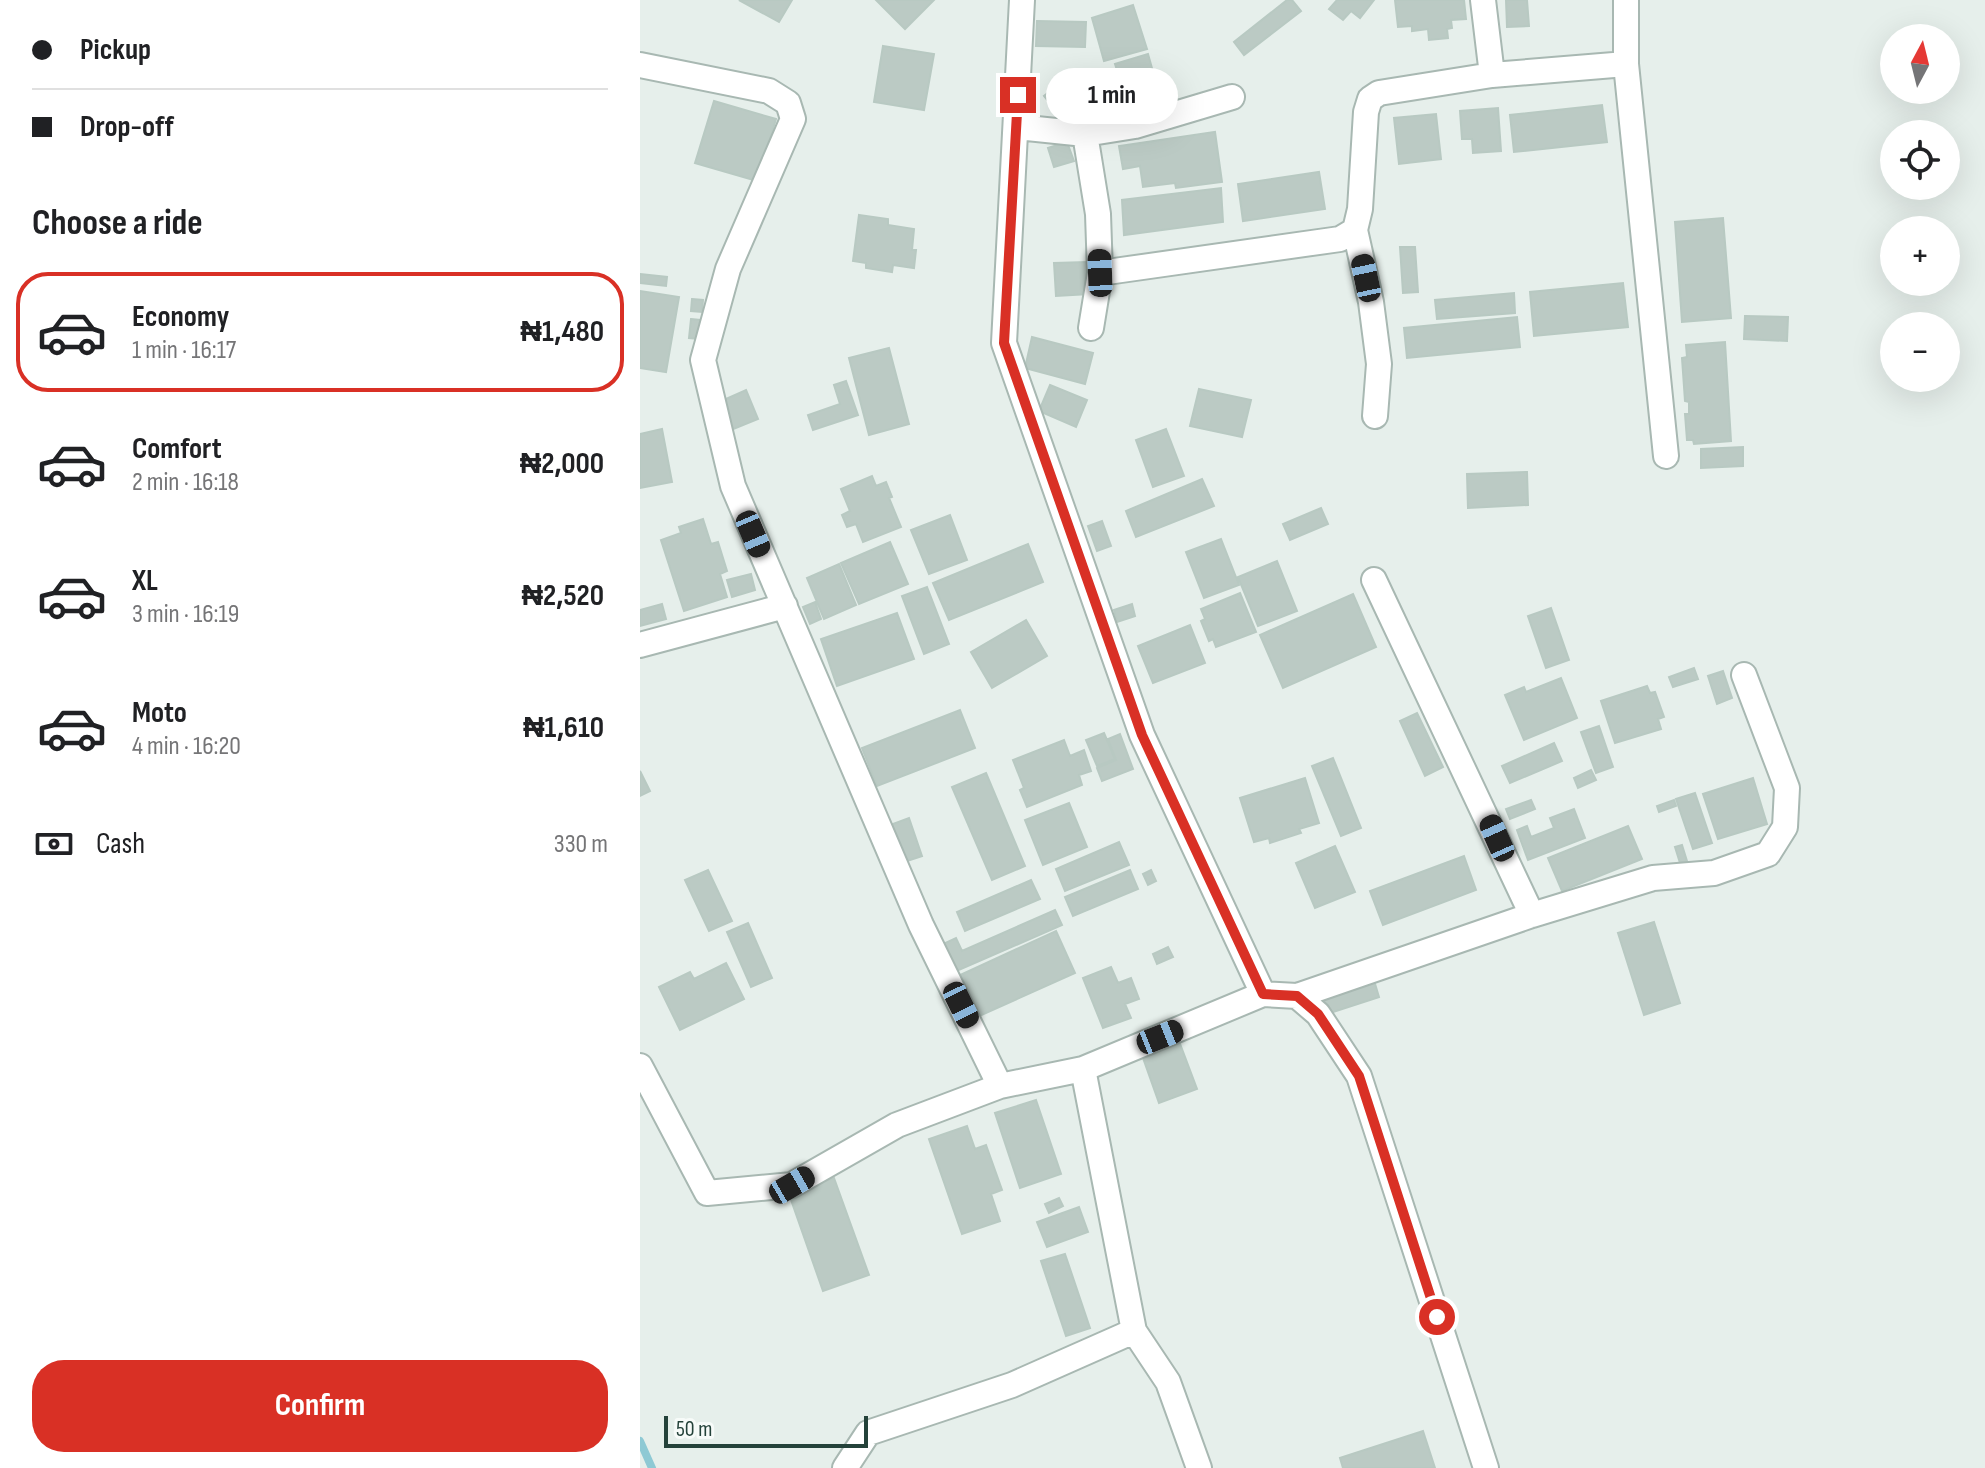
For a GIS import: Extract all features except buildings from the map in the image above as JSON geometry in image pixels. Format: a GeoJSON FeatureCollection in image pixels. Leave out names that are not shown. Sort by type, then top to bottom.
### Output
{"type":"FeatureCollection","features":[{"type":"Feature","properties":{"kind":"street"},"geometry":{"type":"LineString","coordinates":[[1022,0],[1004,343],[1142,735],[1263,994]]}},
{"type":"Feature","properties":{"kind":"street"},"geometry":{"type":"LineString","coordinates":[[1483,0],[1492,75]]}},
{"type":"Feature","properties":{"kind":"street"},"geometry":{"type":"LineString","coordinates":[[1626,0],[1626,64],[1666,456]]}},
{"type":"Feature","properties":{"kind":"street"},"geometry":{"type":"LineString","coordinates":[[1375,416],[1379,364],[1371,302],[1355,230],[1360,209],[1366,112],[1370,99],[1379,93],[1492,75],[1626,64]]}},
{"type":"Feature","properties":{"kind":"street"},"geometry":{"type":"LineString","coordinates":[[640,65],[769,91],[788,103],[793,119],[728,269],[703,360],[733,486],[921,925],[1000,1086]]}},
{"type":"Feature","properties":{"kind":"street"},"geometry":{"type":"LineString","coordinates":[[1017,127],[1085,134],[1135,126],[1232,97]]}},
{"type":"Feature","properties":{"kind":"street"},"geometry":{"type":"LineString","coordinates":[[1085,134],[1098,214],[1100,273],[1091,328]]}},
{"type":"Feature","properties":{"kind":"street"},"geometry":{"type":"LineString","coordinates":[[1100,273],[1340,239],[1355,230]]}},
{"type":"Feature","properties":{"kind":"street"},"geometry":{"type":"LineString","coordinates":[[1374,580],[1532,915]]}},
{"type":"Feature","properties":{"kind":"street"},"geometry":{"type":"LineString","coordinates":[[640,645],[785,606]]}},
{"type":"Feature","properties":{"kind":"street"},"geometry":{"type":"LineString","coordinates":[[640,1066],[707,1193],[792,1185],[897,1125],[1000,1086],[1083,1069],[1263,994],[1297,996],[1532,915],[1653,878],[1714,873],[1768,854],[1785,827],[1787,788],[1744,675]]}},
{"type":"Feature","properties":{"kind":"street"},"geometry":{"type":"LineString","coordinates":[[1297,996],[1318,1014],[1359,1076],[1486,1468]]}},
{"type":"Feature","properties":{"kind":"street"},"geometry":{"type":"LineString","coordinates":[[1083,1069],[1134,1331],[1168,1382],[1199,1468]]}},
{"type":"Feature","properties":{"kind":"street"},"geometry":{"type":"LineString","coordinates":[[845,1468],[868,1433],[1012,1385],[1134,1331]]}},
{"type":"Feature","properties":{"kind":"waterway"},"geometry":{"type":"LineString","coordinates":[[640,1441],[652,1468]]}},
{"type":"Feature","properties":{"kind":"route"},"geometry":{"type":"LineString","coordinates":[[1018,95],[1004,343],[1142,735],[1263,994],[1297,996],[1318,1014],[1359,1076],[1437,1317]]}}]}
